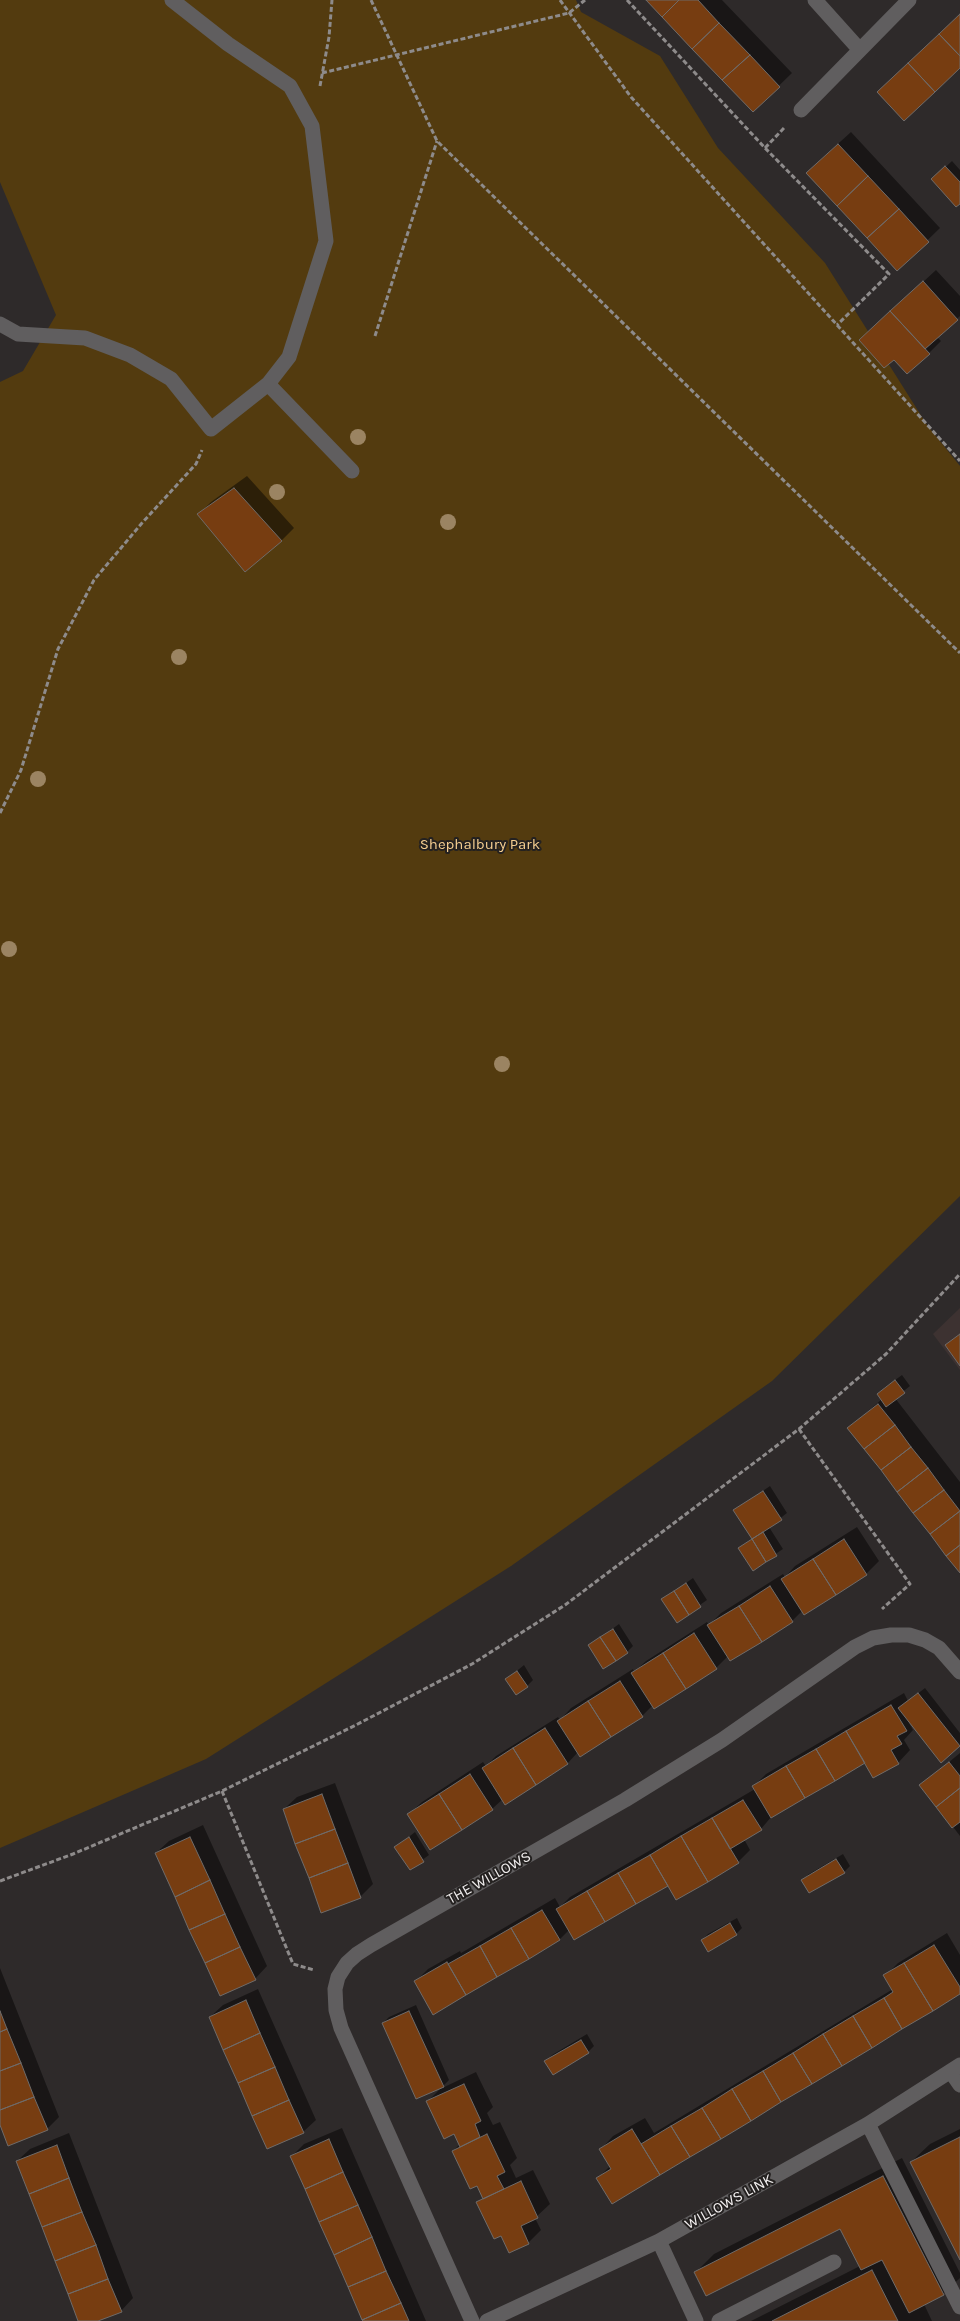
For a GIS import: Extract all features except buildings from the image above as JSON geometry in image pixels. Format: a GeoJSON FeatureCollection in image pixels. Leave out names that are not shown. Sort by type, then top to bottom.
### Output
{"type":"FeatureCollection","features":[{"type":"Feature","properties":{"kind":"street"},"geometry":{"type":"LineString","coordinates":[[0,324],[18,334],[85,338],[130,355],[171,380],[211,429],[268,384],[289,357],[326,241],[312,126],[290,86],[228,44],[172,0]]}},
{"type":"Feature","properties":{"kind":"street"},"geometry":{"type":"LineString","coordinates":[[815,0],[860,49]]}},
{"type":"Feature","properties":{"kind":"street"},"geometry":{"type":"LineString","coordinates":[[801,110],[909,0]]}},
{"type":"Feature","properties":{"kind":"street"},"geometry":{"type":"LineString","coordinates":[[268,384],[352,471]]}},
{"type":"Feature","properties":{"kind":"street","name":"THE WILLOWS"},"geometry":{"type":"LineString","coordinates":[[338,1977],[357,1954],[371,1945],[625,1800],[722,1740],[855,1647],[873,1638],[891,1634],[909,1635],[925,1640],[939,1648],[960,1672]]}},
{"type":"Feature","properties":{"kind":"street"},"geometry":{"type":"LineString","coordinates":[[338,1977],[335,2000],[341,2028],[472,2321]]}},
{"type":"Feature","properties":{"kind":"street"},"geometry":{"type":"LineString","coordinates":[[956,2068],[960,2085]]}},
{"type":"Feature","properties":{"kind":"street","name":"WILLOWS LINK"},"geometry":{"type":"LineString","coordinates":[[487,2321],[659,2241],[868,2124],[956,2068]]}},
{"type":"Feature","properties":{"kind":"street"},"geometry":{"type":"LineString","coordinates":[[868,2124],[960,2307]]}},
{"type":"Feature","properties":{"kind":"street"},"geometry":{"type":"LineString","coordinates":[[659,2241],[696,2321]]}},
{"type":"Feature","properties":{"kind":"street"},"geometry":{"type":"LineString","coordinates":[[719,2321],[834,2262]]}},
{"type":"Feature","properties":{"kind":"path"},"geometry":{"type":"LineString","coordinates":[[312,126],[329,37],[332,0]]}},
{"type":"Feature","properties":{"kind":"path"},"geometry":{"type":"LineString","coordinates":[[371,0],[437,141],[960,653]]}},
{"type":"Feature","properties":{"kind":"path"},"geometry":{"type":"LineString","coordinates":[[560,0],[631,97],[960,462]]}},
{"type":"Feature","properties":{"kind":"path"},"geometry":{"type":"LineString","coordinates":[[322,73],[569,13],[584,0]]}},
{"type":"Feature","properties":{"kind":"path"},"geometry":{"type":"LineString","coordinates":[[627,0],[766,148],[889,274],[837,325]]}},
{"type":"Feature","properties":{"kind":"path"},"geometry":{"type":"LineString","coordinates":[[375,336],[437,141]]}},
{"type":"Feature","properties":{"kind":"path"},"geometry":{"type":"LineString","coordinates":[[0,814],[21,770],[58,649],[94,580],[142,523],[196,464],[211,429]]}},
{"type":"Feature","properties":{"kind":"path"},"geometry":{"type":"LineString","coordinates":[[0,1881],[73,1854],[222,1791],[356,1725],[472,1664],[565,1605],[799,1429],[886,1354],[960,1274]]}},
{"type":"Feature","properties":{"kind":"path"},"geometry":{"type":"LineString","coordinates":[[799,1429],[910,1584],[873,1618],[873,1638]]}},
{"type":"Feature","properties":{"kind":"path"},"geometry":{"type":"LineString","coordinates":[[222,1791],[293,1964],[338,1977]]}},
{"type":"Feature","properties":{"kind":"shaded area"},"geometry":{"type":"Polygon","coordinates":[[[960,1308],[960,1370],[933,1334],[960,1308]]]}},
{"type":"Feature","properties":{"kind":"green space","name":"Shephalbury Park"},"geometry":{"type":"Polygon","coordinates":[[[0,0],[576,0],[581,12],[660,56],[718,148],[825,263],[927,425],[960,466],[960,1196],[772,1381],[511,1566],[206,1759],[0,1848],[0,382],[23,371],[56,315],[0,182],[0,0]]]}}]}
